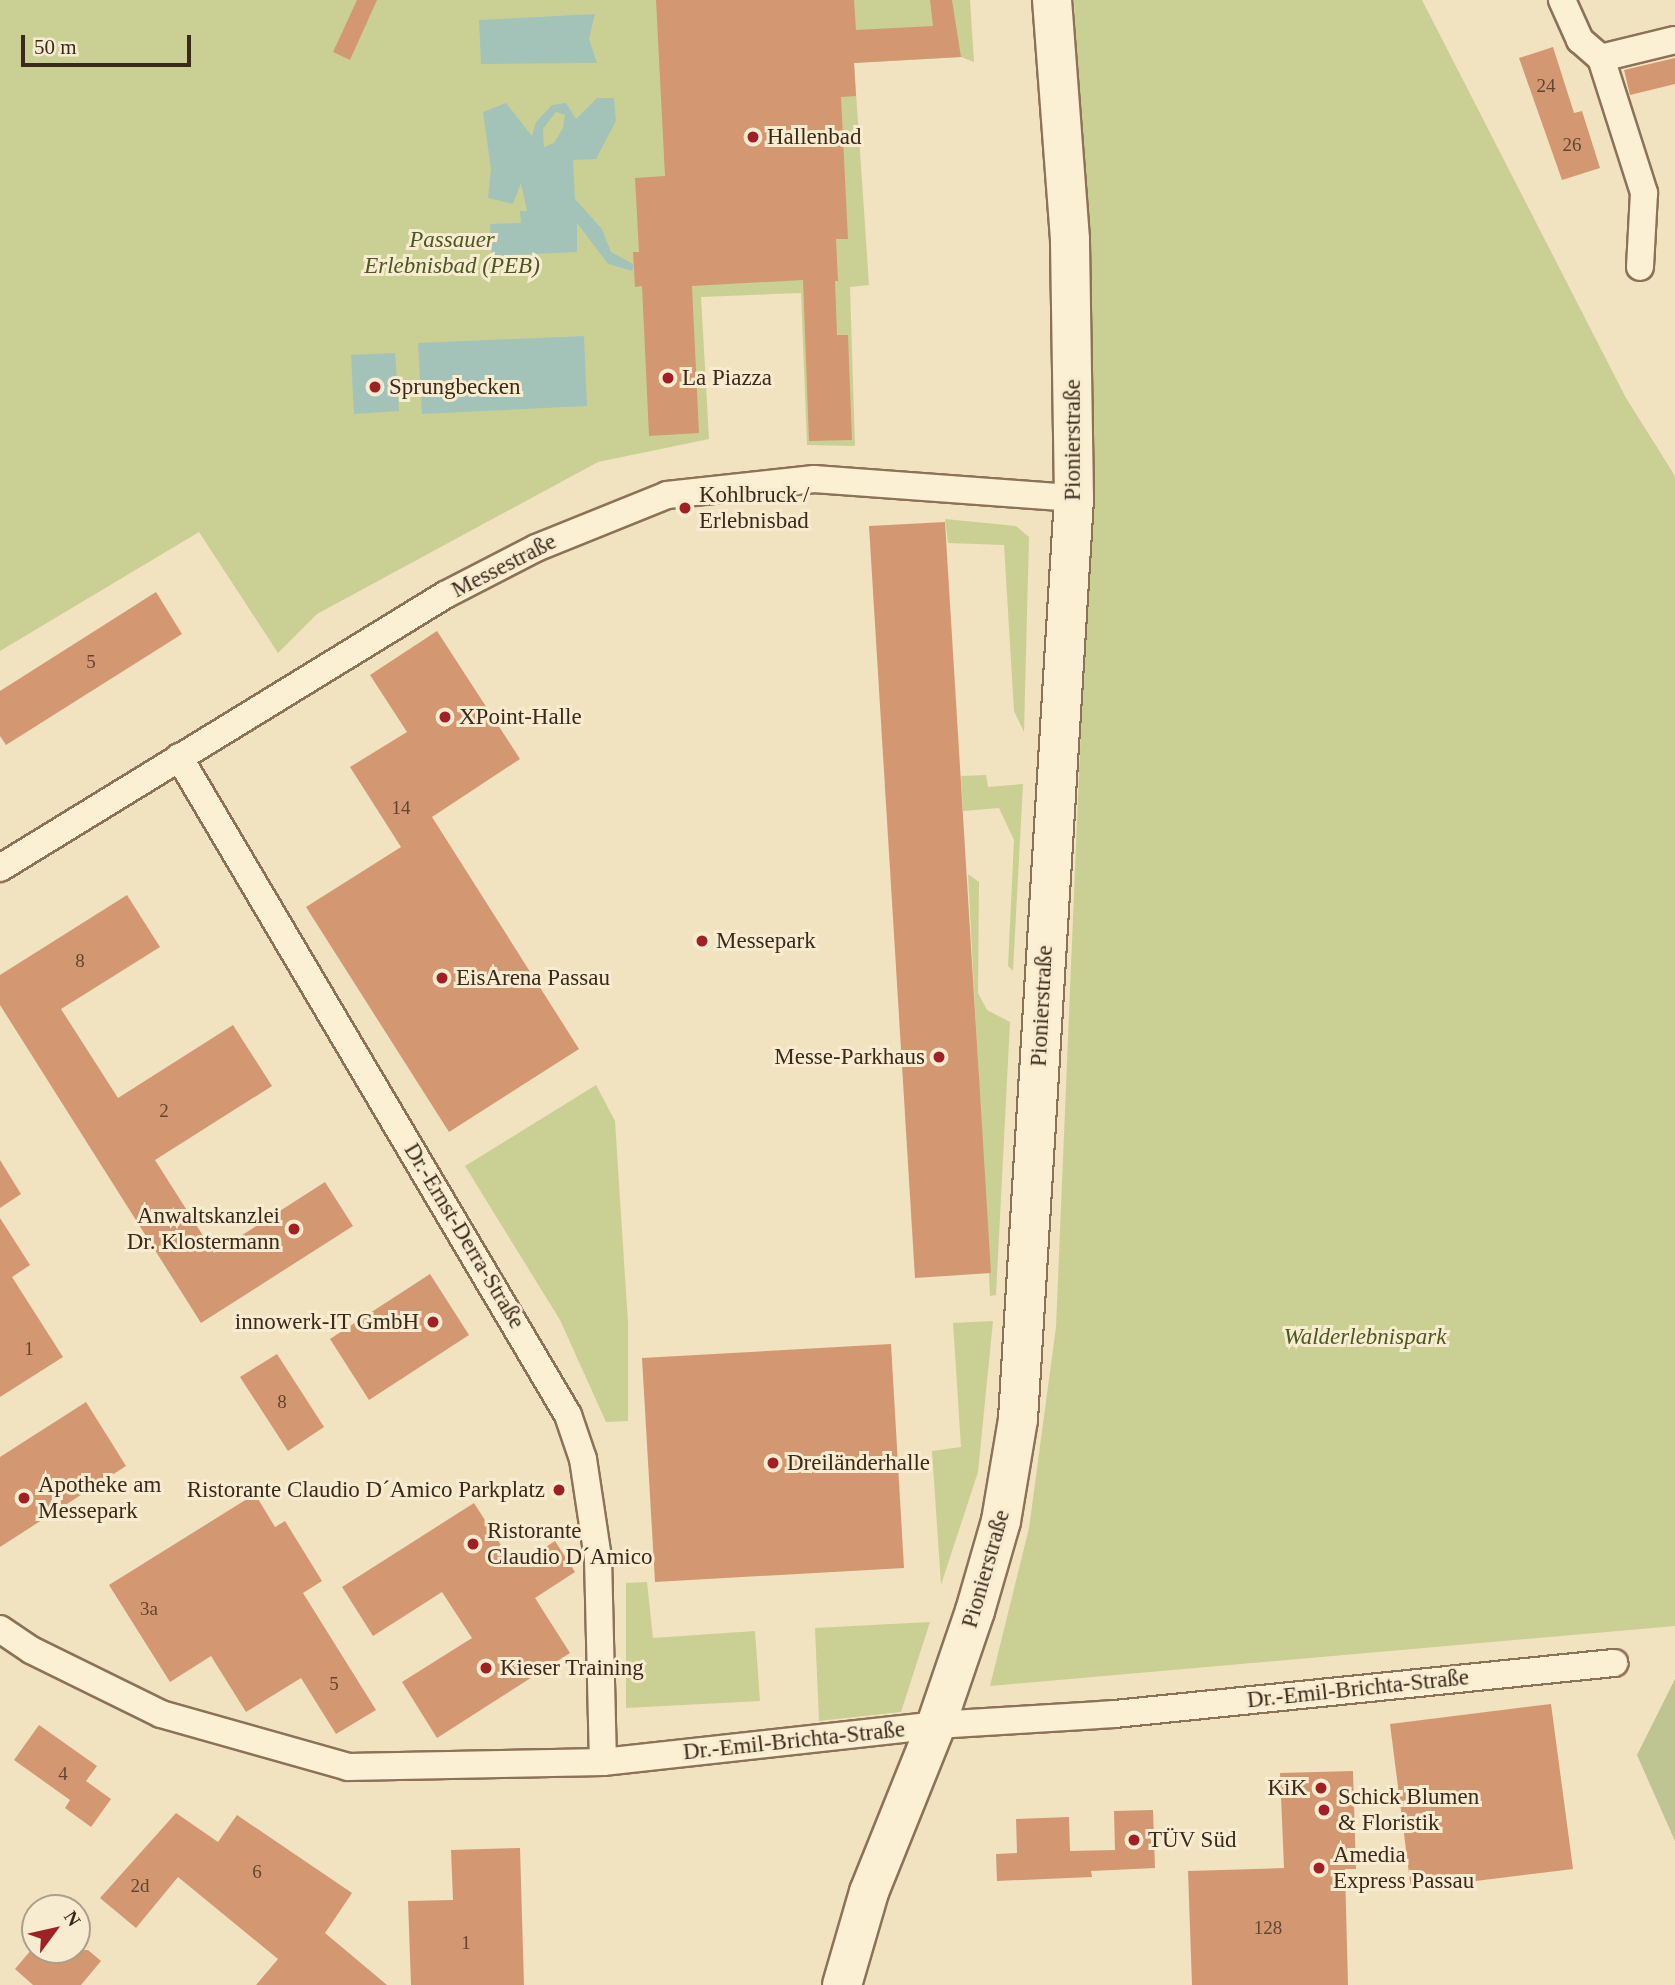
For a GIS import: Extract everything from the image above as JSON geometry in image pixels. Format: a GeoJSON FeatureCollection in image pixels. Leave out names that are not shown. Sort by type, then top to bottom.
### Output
{"type":"FeatureCollection","features":[{"type":"Feature","properties":{"kind":"main road","name":"Pionierstraße"},"geometry":{"type":"LineString","coordinates":[[842,1985],[869,1892],[936,1725],[1002,1521],[1018,1419],[1074,498],[1070,239],[1052,0]]}},
{"type":"Feature","properties":{"kind":"street"},"geometry":{"type":"LineString","coordinates":[[1562,0],[1580,40],[1601,58],[1644,192],[1640,267]]}},
{"type":"Feature","properties":{"kind":"street"},"geometry":{"type":"LineString","coordinates":[[1601,58],[1675,40]]}},
{"type":"Feature","properties":{"kind":"street","name":"Messestraße"},"geometry":{"type":"LineString","coordinates":[[0,868],[445,595],[536,548],[667,495],[814,478],[1074,498]]}},
{"type":"Feature","properties":{"kind":"street","name":"Dr.-Ernst-Derra-Straße"},"geometry":{"type":"LineString","coordinates":[[179,757],[527,1339],[568,1415],[583,1459],[598,1558],[603,1762]]}},
{"type":"Feature","properties":{"kind":"street","name":"Dr.-Emil-Brichta-Straße"},"geometry":{"type":"LineString","coordinates":[[0,1629],[31,1650],[161,1714],[348,1767],[603,1762],[936,1725],[1115,1714],[1614,1663]]}},
{"type":"Feature","properties":{"kind":"green space","name":"Passauer Erlebnisbad (PEB)"},"geometry":{"type":"Polygon","coordinates":[[[0,0],[970,0],[974,62],[961,57],[854,63],[869,285],[850,287],[855,446],[807,445],[801,293],[701,297],[709,439],[598,462],[317,614],[278,653],[199,532],[0,651],[0,0]]]}},
{"type":"Feature","properties":{"kind":"green space","name":"Walderlebnispark"},"geometry":{"type":"Polygon","coordinates":[[[1074,0],[1422,0],[1626,398],[1675,476],[1675,1626],[990,1686],[1029,1528],[1056,1327],[1092,461],[1074,0]]]}},
{"type":"Feature","properties":{"kind":"green space"},"geometry":{"type":"Polygon","coordinates":[[[945,519],[1016,526],[1029,537],[1024,732],[1014,711],[1004,545],[948,543],[945,519]]]}},
{"type":"Feature","properties":{"kind":"green space"},"geometry":{"type":"Polygon","coordinates":[[[986,775],[988,787],[1023,784],[1013,971],[1008,966],[1014,840],[999,808],[963,811],[961,776],[986,775]]]}},
{"type":"Feature","properties":{"kind":"green space"},"geometry":{"type":"Polygon","coordinates":[[[968,874],[979,882],[978,993],[987,1010],[1010,1022],[996,1295],[990,1296],[968,874]]]}},
{"type":"Feature","properties":{"kind":"green space"},"geometry":{"type":"Polygon","coordinates":[[[596,1085],[615,1121],[628,1323],[628,1421],[606,1422],[560,1320],[465,1166],[596,1085]]]}},
{"type":"Feature","properties":{"kind":"green space"},"geometry":{"type":"Polygon","coordinates":[[[993,1321],[978,1472],[941,1585],[932,1451],[961,1447],[953,1323],[993,1321]]]}},
{"type":"Feature","properties":{"kind":"green space"},"geometry":{"type":"Polygon","coordinates":[[[647,1582],[653,1638],[755,1631],[760,1701],[626,1708],[626,1583],[647,1582]]]}},
{"type":"Feature","properties":{"kind":"green space"},"geometry":{"type":"Polygon","coordinates":[[[930,1622],[901,1712],[819,1721],[815,1628],[930,1622]]]}},
{"type":"Feature","properties":{"kind":"green space"},"geometry":{"type":"Polygon","coordinates":[[[1675,1679],[1675,1841],[1637,1755],[1675,1679]]]}},
{"type":"Feature","properties":{"kind":"water"},"geometry":{"type":"Polygon","coordinates":[[[595,14],[589,39],[597,63],[481,64],[479,20],[595,14]]]}},
{"type":"Feature","properties":{"kind":"water"},"geometry":{"type":"Polygon","coordinates":[[[597,98],[614,98],[616,121],[596,159],[573,160],[575,199],[602,229],[611,252],[633,264],[633,271],[608,264],[577,223],[577,252],[492,256],[490,224],[521,223],[520,211],[527,211],[521,183],[513,204],[488,198],[491,169],[483,112],[506,103],[532,136],[536,122],[552,105],[566,103],[576,119],[597,98]],[[556,112],[543,129],[544,147],[554,143],[563,128],[565,115],[556,112]]]}},
{"type":"Feature","properties":{"kind":"water"},"geometry":{"type":"Polygon","coordinates":[[[584,336],[587,406],[422,414],[418,343],[584,336]]]}},
{"type":"Feature","properties":{"kind":"water","name":"Sprungbecken"},"geometry":{"type":"Polygon","coordinates":[[[395,353],[399,411],[354,414],[351,355],[395,353]]]}},
{"type":"Feature","properties":{"kind":"building"},"geometry":{"type":"Polygon","coordinates":[[[357,0],[377,0],[350,60],[333,52],[357,0]]]}},
{"type":"Feature","properties":{"kind":"building","name":"Hallenbad"},"geometry":{"type":"Polygon","coordinates":[[[656,0],[854,0],[856,30],[933,26],[930,0],[952,0],[961,57],[854,63],[856,96],[841,97],[848,239],[836,239],[838,281],[835,281],[837,335],[848,335],[852,440],[809,441],[803,280],[692,286],[699,433],[649,436],[642,286],[635,287],[633,252],[639,252],[635,178],[665,176],[656,0]]]}},
{"type":"Feature","properties":{"kind":"building"},"geometry":{"type":"Polygon","coordinates":[[[1553,47],[1574,113],[1582,111],[1600,168],[1562,180],[1519,58],[1553,47]]]}},
{"type":"Feature","properties":{"kind":"building"},"geometry":{"type":"Polygon","coordinates":[[[1675,58],[1675,84],[1630,95],[1624,70],[1675,58]]]}},
{"type":"Feature","properties":{"kind":"building","name":"Messe-Parkhaus"},"geometry":{"type":"Polygon","coordinates":[[[945,522],[991,1273],[915,1278],[869,526],[945,522]]]}},
{"type":"Feature","properties":{"kind":"building"},"geometry":{"type":"Polygon","coordinates":[[[156,592],[182,634],[6,745],[0,736],[0,691],[156,592]]]}},
{"type":"Feature","properties":{"kind":"building","name":"EisArena Passau"},"geometry":{"type":"Polygon","coordinates":[[[437,631],[520,759],[432,817],[579,1049],[449,1132],[306,907],[401,847],[350,767],[407,732],[370,675],[437,631]]]}},
{"type":"Feature","properties":{"kind":"building"},"geometry":{"type":"Polygon","coordinates":[[[127,895],[160,947],[61,1009],[118,1098],[233,1025],[272,1086],[155,1160],[214,1253],[325,1182],[353,1226],[201,1323],[0,1005],[0,975],[127,895]]]}},
{"type":"Feature","properties":{"kind":"building"},"geometry":{"type":"Polygon","coordinates":[[[0,1160],[21,1194],[0,1208],[0,1160]]]}},
{"type":"Feature","properties":{"kind":"building"},"geometry":{"type":"Polygon","coordinates":[[[0,1218],[30,1265],[12,1277],[63,1357],[0,1397],[0,1218]]]}},
{"type":"Feature","properties":{"kind":"building"},"geometry":{"type":"Polygon","coordinates":[[[430,1274],[469,1335],[369,1400],[330,1339],[430,1274]]]}},
{"type":"Feature","properties":{"kind":"building","name":"Dreiländerhalle"},"geometry":{"type":"Polygon","coordinates":[[[891,1344],[904,1568],[655,1582],[642,1358],[891,1344]]]}},
{"type":"Feature","properties":{"kind":"building"},"geometry":{"type":"Polygon","coordinates":[[[277,1354],[324,1427],[288,1451],[240,1377],[277,1354]]]}},
{"type":"Feature","properties":{"kind":"building"},"geometry":{"type":"Polygon","coordinates":[[[86,1402],[126,1466],[0,1547],[0,1457],[86,1402]]]}},
{"type":"Feature","properties":{"kind":"building"},"geometry":{"type":"Polygon","coordinates":[[[255,1494],[275,1527],[285,1521],[322,1581],[303,1593],[376,1710],[336,1734],[301,1678],[246,1712],[211,1656],[170,1682],[109,1585],[255,1494]]]}},
{"type":"Feature","properties":{"kind":"building"},"geometry":{"type":"Polygon","coordinates":[[[474,1503],[515,1567],[555,1541],[575,1572],[535,1598],[570,1653],[437,1738],[402,1682],[472,1638],[442,1592],[373,1636],[342,1587],[474,1503]]]}},
{"type":"Feature","properties":{"kind":"building"},"geometry":{"type":"Polygon","coordinates":[[[1551,1704],[1573,1869],[1411,1889],[1390,1724],[1551,1704]]]}},
{"type":"Feature","properties":{"kind":"building"},"geometry":{"type":"Polygon","coordinates":[[[39,1725],[97,1766],[86,1781],[111,1799],[91,1827],[65,1808],[70,1800],[14,1760],[39,1725]]]}},
{"type":"Feature","properties":{"kind":"building"},"geometry":{"type":"Polygon","coordinates":[[[1353,1771],[1356,1869],[1345,1869],[1348,1985],[1192,1985],[1188,1871],[1284,1868],[1280,1773],[1353,1771]]]}},
{"type":"Feature","properties":{"kind":"building"},"geometry":{"type":"Polygon","coordinates":[[[1153,1810],[1155,1868],[1091,1871],[1092,1877],[997,1881],[996,1854],[1017,1853],[1016,1819],[1069,1817],[1070,1851],[1115,1850],[1114,1811],[1153,1810]]]}},
{"type":"Feature","properties":{"kind":"building"},"geometry":{"type":"Polygon","coordinates":[[[176,1813],[218,1842],[237,1815],[352,1893],[325,1933],[387,1985],[256,1985],[278,1959],[178,1877],[136,1928],[100,1898],[176,1813]]]}},
{"type":"Feature","properties":{"kind":"building"},"geometry":{"type":"Polygon","coordinates":[[[520,1848],[524,1985],[411,1985],[408,1901],[453,1900],[451,1850],[520,1848]]]}},
{"type":"Feature","properties":{"kind":"building"},"geometry":{"type":"Polygon","coordinates":[[[91,1953],[101,1961],[81,1985],[33,1985],[15,1969],[21,1962],[21,1964],[91,1964],[91,1953]]]}},
{"type":"Feature","properties":{"kind":"place","name":"Hallenbad"},"geometry":{"type":"Point","coordinates":[753,137]}},
{"type":"Feature","properties":{"kind":"place","name":"La Piazza"},"geometry":{"type":"Point","coordinates":[668,378]}},
{"type":"Feature","properties":{"kind":"place","name":"Sprungbecken"},"geometry":{"type":"Point","coordinates":[375,387]}},
{"type":"Feature","properties":{"kind":"place","name":"Kohlbruck / Erlebnisbad"},"geometry":{"type":"Point","coordinates":[685,508]}},
{"type":"Feature","properties":{"kind":"place","name":"XPoint-Halle"},"geometry":{"type":"Point","coordinates":[445,717]}},
{"type":"Feature","properties":{"kind":"place","name":"Messepark"},"geometry":{"type":"Point","coordinates":[702,941]}},
{"type":"Feature","properties":{"kind":"place","name":"EisArena Passau"},"geometry":{"type":"Point","coordinates":[442,978]}},
{"type":"Feature","properties":{"kind":"place","name":"Messe-Parkhaus"},"geometry":{"type":"Point","coordinates":[939,1057]}},
{"type":"Feature","properties":{"kind":"place","name":"Anwaltskanzlei Dr. Klostermann"},"geometry":{"type":"Point","coordinates":[294,1229]}},
{"type":"Feature","properties":{"kind":"place","name":"innowerk-IT GmbH"},"geometry":{"type":"Point","coordinates":[433,1322]}},
{"type":"Feature","properties":{"kind":"place","name":"Dreiländerhalle"},"geometry":{"type":"Point","coordinates":[773,1463]}},
{"type":"Feature","properties":{"kind":"place","name":"Ristorante Claudio D´Amico Parkplatz"},"geometry":{"type":"Point","coordinates":[559,1490]}},
{"type":"Feature","properties":{"kind":"place","name":"Apotheke am Messepark"},"geometry":{"type":"Point","coordinates":[24,1498]}},
{"type":"Feature","properties":{"kind":"place","name":"Ristorante Claudio D´Amico"},"geometry":{"type":"Point","coordinates":[473,1544]}},
{"type":"Feature","properties":{"kind":"place","name":"Kieser Training"},"geometry":{"type":"Point","coordinates":[486,1668]}},
{"type":"Feature","properties":{"kind":"place","name":"KiK"},"geometry":{"type":"Point","coordinates":[1321,1788]}},
{"type":"Feature","properties":{"kind":"place","name":"Schick Blumen & Floristik"},"geometry":{"type":"Point","coordinates":[1324,1810]}},
{"type":"Feature","properties":{"kind":"place","name":"TÜV Süd"},"geometry":{"type":"Point","coordinates":[1134,1840]}},
{"type":"Feature","properties":{"kind":"place","name":"Amedia Express Passau"},"geometry":{"type":"Point","coordinates":[1319,1868]}}]}
